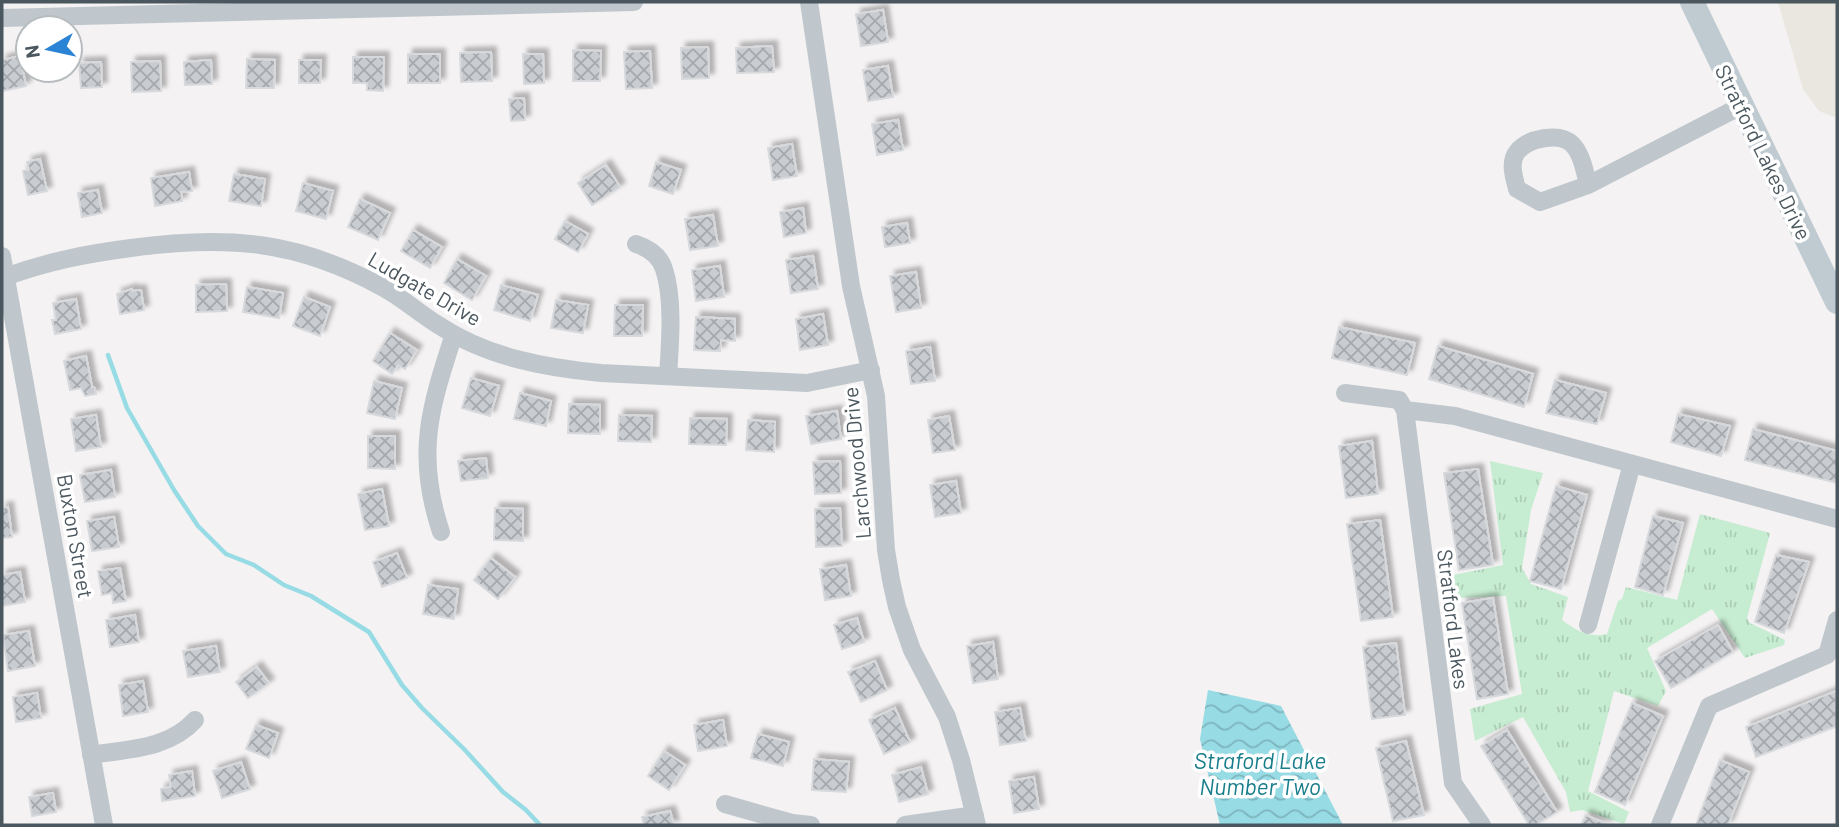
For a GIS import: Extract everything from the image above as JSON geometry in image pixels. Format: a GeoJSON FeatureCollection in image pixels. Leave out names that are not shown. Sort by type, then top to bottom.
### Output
{"type":"FeatureCollection","features":[{"type":"Feature","properties":{"kind":"street"},"geometry":{"type":"LineString","coordinates":[[2,18],[634,2]]}},
{"type":"Feature","properties":{"kind":"street","name":"Larchwood Drive"},"geometry":{"type":"LineString","coordinates":[[809,2],[851,286],[871,370],[880,432],[887,550],[897,607],[912,650],[947,717],[976,820]]}},
{"type":"Feature","properties":{"kind":"street","name":"Stratford Lakes Drive"},"geometry":{"type":"LineString","coordinates":[[1692,2],[1837,302]]}},
{"type":"Feature","properties":{"kind":"street"},"geometry":{"type":"LineString","coordinates":[[1588,185],[1741,106]]}},
{"type":"Feature","properties":{"kind":"street","name":"Ludgate Drive"},"geometry":{"type":"LineString","coordinates":[[4,277],[53,260],[102,252],[211,240],[250,242],[316,258],[350,272],[383,287],[454,334],[492,351],[568,370],[807,383],[871,370]]}},
{"type":"Feature","properties":{"kind":"street"},"geometry":{"type":"LineString","coordinates":[[636,244],[656,256],[664,267],[670,316],[668,376]]}},
{"type":"Feature","properties":{"kind":"street","name":"Buxton Street"},"geometry":{"type":"LineString","coordinates":[[2,256],[104,825]]}},
{"type":"Feature","properties":{"kind":"street"},"geometry":{"type":"LineString","coordinates":[[441,532],[428,483],[426,453],[433,397],[454,334]]}},
{"type":"Feature","properties":{"kind":"street"},"geometry":{"type":"LineString","coordinates":[[1345,393],[1399,400],[1405,410],[1455,416],[1837,519]]}},
{"type":"Feature","properties":{"kind":"street","name":"Stratford Lakes"},"geometry":{"type":"LineString","coordinates":[[1405,410],[1452,783],[1482,825]]}},
{"type":"Feature","properties":{"kind":"street"},"geometry":{"type":"LineString","coordinates":[[1588,625],[1632,464]]}},
{"type":"Feature","properties":{"kind":"street"},"geometry":{"type":"LineString","coordinates":[[1660,825],[1709,706],[1827,655],[1837,621]]}},
{"type":"Feature","properties":{"kind":"street"},"geometry":{"type":"LineString","coordinates":[[91,755],[163,743],[179,735],[195,720]]}},
{"type":"Feature","properties":{"kind":"street"},"geometry":{"type":"LineString","coordinates":[[726,804],[811,825]]}},
{"type":"Feature","properties":{"kind":"street"},"geometry":{"type":"LineString","coordinates":[[905,825],[976,820]]}},
{"type":"Feature","properties":{"kind":"shaded area"},"geometry":{"type":"Polygon","coordinates":[[[1778,2],[1837,2],[1837,118],[1819,111],[1803,89],[1778,2]]]}},
{"type":"Feature","properties":{"kind":"green space"},"geometry":{"type":"Polygon","coordinates":[[[1490,461],[1543,473],[1531,510],[1522,568],[1531,584],[1568,597],[1562,620],[1589,634],[1607,634],[1618,601],[1622,599],[1626,587],[1677,600],[1700,514],[1770,533],[1747,618],[1750,623],[1785,640],[1784,645],[1745,658],[1712,609],[1647,648],[1666,691],[1658,706],[1614,691],[1588,791],[1629,812],[1624,824],[1582,810],[1570,812],[1566,792],[1523,717],[1475,741],[1470,709],[1522,694],[1506,596],[1457,598],[1453,575],[1503,565],[1490,461]]]}},
{"type":"Feature","properties":{"kind":"water","name":"Straford Lake Number Two"},"geometry":{"type":"Polygon","coordinates":[[[1208,690],[1281,706],[1343,825],[1220,825],[1200,739],[1208,690]]]}},
{"type":"Feature","properties":{"kind":"building"},"geometry":{"type":"Polygon","coordinates":[[[883,10],[888,42],[861,46],[856,14],[883,10]]]}},
{"type":"Feature","properties":{"kind":"building"},"geometry":{"type":"Polygon","coordinates":[[[772,46],[774,72],[737,73],[736,48],[772,46]]]}},
{"type":"Feature","properties":{"kind":"building"},"geometry":{"type":"Polygon","coordinates":[[[708,47],[709,78],[682,79],[681,48],[708,47]]]}},
{"type":"Feature","properties":{"kind":"building"},"geometry":{"type":"Polygon","coordinates":[[[573,50],[601,51],[600,81],[573,81],[573,50]]]}},
{"type":"Feature","properties":{"kind":"building"},"geometry":{"type":"Polygon","coordinates":[[[650,51],[652,88],[626,89],[624,52],[650,51]]]}},
{"type":"Feature","properties":{"kind":"building"},"geometry":{"type":"Polygon","coordinates":[[[491,52],[492,81],[461,82],[460,53],[491,52]]]}},
{"type":"Feature","properties":{"kind":"building"},"geometry":{"type":"Polygon","coordinates":[[[408,54],[440,54],[440,83],[408,83],[408,54]]]}},
{"type":"Feature","properties":{"kind":"building"},"geometry":{"type":"Polygon","coordinates":[[[523,54],[543,54],[544,83],[524,84],[523,54]]]}},
{"type":"Feature","properties":{"kind":"building"},"geometry":{"type":"Polygon","coordinates":[[[14,57],[14,84],[26,86],[2,91],[2,60],[14,57]]]}},
{"type":"Feature","properties":{"kind":"building"},"geometry":{"type":"Polygon","coordinates":[[[353,57],[384,57],[383,91],[367,90],[367,83],[353,83],[353,57]]]}},
{"type":"Feature","properties":{"kind":"building"},"geometry":{"type":"Polygon","coordinates":[[[247,59],[275,60],[274,88],[246,88],[247,59]]]}},
{"type":"Feature","properties":{"kind":"building"},"geometry":{"type":"Polygon","coordinates":[[[211,60],[212,84],[185,85],[184,62],[211,60]]]}},
{"type":"Feature","properties":{"kind":"building"},"geometry":{"type":"Polygon","coordinates":[[[299,60],[321,60],[320,83],[299,83],[299,60]]]}},
{"type":"Feature","properties":{"kind":"building"},"geometry":{"type":"Polygon","coordinates":[[[160,61],[161,91],[132,92],[131,62],[160,61]]]}},
{"type":"Feature","properties":{"kind":"building"},"geometry":{"type":"Polygon","coordinates":[[[101,62],[102,87],[81,88],[81,84],[84,84],[84,63],[101,62]]]}},
{"type":"Feature","properties":{"kind":"building"},"geometry":{"type":"Polygon","coordinates":[[[888,66],[893,97],[868,101],[863,70],[888,66]]]}},
{"type":"Feature","properties":{"kind":"building"},"geometry":{"type":"Polygon","coordinates":[[[524,98],[525,120],[511,121],[509,99],[524,98]]]}},
{"type":"Feature","properties":{"kind":"building"},"geometry":{"type":"Polygon","coordinates":[[[898,120],[903,150],[877,155],[872,124],[898,120]]]}},
{"type":"Feature","properties":{"kind":"building"},"geometry":{"type":"Polygon","coordinates":[[[792,144],[797,176],[773,180],[768,148],[792,144]]]}},
{"type":"Feature","properties":{"kind":"building"},"geometry":{"type":"Polygon","coordinates":[[[40,159],[47,191],[28,195],[23,171],[29,170],[27,162],[40,159]]]}},
{"type":"Feature","properties":{"kind":"building"},"geometry":{"type":"Polygon","coordinates":[[[656,162],[681,170],[673,194],[649,186],[656,162]]]}},
{"type":"Feature","properties":{"kind":"building"},"geometry":{"type":"Polygon","coordinates":[[[606,165],[620,187],[592,205],[578,183],[606,165]]]}},
{"type":"Feature","properties":{"kind":"building"},"geometry":{"type":"Polygon","coordinates":[[[189,172],[192,191],[181,192],[182,201],[155,206],[151,178],[189,172]]]}},
{"type":"Feature","properties":{"kind":"building"},"geometry":{"type":"Polygon","coordinates":[[[234,174],[265,179],[261,206],[229,201],[234,174]]]}},
{"type":"Feature","properties":{"kind":"building"},"geometry":{"type":"Polygon","coordinates":[[[303,183],[333,191],[326,219],[296,211],[303,183]]]}},
{"type":"Feature","properties":{"kind":"building"},"geometry":{"type":"Polygon","coordinates":[[[98,190],[102,213],[82,217],[78,193],[98,190]]]}},
{"type":"Feature","properties":{"kind":"building"},"geometry":{"type":"Polygon","coordinates":[[[360,199],[390,213],[378,240],[348,227],[360,199]]]}},
{"type":"Feature","properties":{"kind":"building"},"geometry":{"type":"Polygon","coordinates":[[[803,208],[806,233],[784,237],[780,212],[803,208]]]}},
{"type":"Feature","properties":{"kind":"building"},"geometry":{"type":"Polygon","coordinates":[[[713,215],[718,246],[690,250],[685,219],[713,215]]]}},
{"type":"Feature","properties":{"kind":"building"},"geometry":{"type":"Polygon","coordinates":[[[565,221],[588,234],[578,252],[555,239],[565,221]]]}},
{"type":"Feature","properties":{"kind":"building"},"geometry":{"type":"Polygon","coordinates":[[[907,223],[910,243],[885,247],[882,227],[907,223]]]}},
{"type":"Feature","properties":{"kind":"building"},"geometry":{"type":"Polygon","coordinates":[[[413,230],[442,247],[430,268],[401,251],[413,230]]]}},
{"type":"Feature","properties":{"kind":"building"},"geometry":{"type":"Polygon","coordinates":[[[813,256],[818,289],[791,293],[786,260],[813,256]]]}},
{"type":"Feature","properties":{"kind":"building"},"geometry":{"type":"Polygon","coordinates":[[[457,259],[486,276],[472,300],[444,283],[457,259]]]}},
{"type":"Feature","properties":{"kind":"building"},"geometry":{"type":"Polygon","coordinates":[[[720,266],[724,297],[696,301],[692,270],[720,266]]]}},
{"type":"Feature","properties":{"kind":"building"},"geometry":{"type":"Polygon","coordinates":[[[916,272],[921,308],[896,312],[890,276],[916,272]]]}},
{"type":"Feature","properties":{"kind":"building"},"geometry":{"type":"Polygon","coordinates":[[[226,284],[227,311],[196,312],[196,285],[226,284]]]}},
{"type":"Feature","properties":{"kind":"building"},"geometry":{"type":"Polygon","coordinates":[[[501,285],[538,295],[530,321],[494,310],[501,285]]]}},
{"type":"Feature","properties":{"kind":"building"},"geometry":{"type":"Polygon","coordinates":[[[247,287],[283,293],[279,318],[243,312],[247,287]]]}},
{"type":"Feature","properties":{"kind":"building"},"geometry":{"type":"Polygon","coordinates":[[[132,289],[141,290],[144,310],[120,314],[117,294],[132,289]]]}},
{"type":"Feature","properties":{"kind":"building"},"geometry":{"type":"Polygon","coordinates":[[[304,297],[330,307],[320,336],[293,326],[304,297]]]}},
{"type":"Feature","properties":{"kind":"building"},"geometry":{"type":"Polygon","coordinates":[[[76,299],[81,329],[55,334],[53,303],[76,299]]]}},
{"type":"Feature","properties":{"kind":"building"},"geometry":{"type":"Polygon","coordinates":[[[556,300],[588,305],[583,333],[551,328],[556,300]]]}},
{"type":"Feature","properties":{"kind":"building"},"geometry":{"type":"Polygon","coordinates":[[[615,305],[643,305],[642,336],[614,336],[615,305]]]}},
{"type":"Feature","properties":{"kind":"building"},"geometry":{"type":"Polygon","coordinates":[[[823,314],[828,345],[800,350],[796,319],[823,314]]]}},
{"type":"Feature","properties":{"kind":"building"},"geometry":{"type":"Polygon","coordinates":[[[696,317],[735,319],[735,341],[721,340],[720,351],[694,350],[696,317]]]}},
{"type":"Feature","properties":{"kind":"building"},"geometry":{"type":"Polygon","coordinates":[[[1339,327],[1415,343],[1407,375],[1332,358],[1339,327]]]}},
{"type":"Feature","properties":{"kind":"building"},"geometry":{"type":"Polygon","coordinates":[[[390,333],[417,350],[405,369],[398,365],[392,374],[373,361],[390,333]]]}},
{"type":"Feature","properties":{"kind":"building"},"geometry":{"type":"Polygon","coordinates":[[[1438,346],[1533,374],[1524,407],[1429,379],[1438,346]]]}},
{"type":"Feature","properties":{"kind":"building"},"geometry":{"type":"Polygon","coordinates":[[[930,347],[935,381],[911,384],[906,351],[930,347]]]}},
{"type":"Feature","properties":{"kind":"building"},"geometry":{"type":"Polygon","coordinates":[[[86,356],[96,394],[85,396],[81,388],[70,390],[64,361],[86,356]]]}},
{"type":"Feature","properties":{"kind":"building"},"geometry":{"type":"Polygon","coordinates":[[[471,378],[499,386],[490,416],[462,408],[471,378]]]}},
{"type":"Feature","properties":{"kind":"building"},"geometry":{"type":"Polygon","coordinates":[[[1555,380],[1606,393],[1597,424],[1546,413],[1555,380]]]}},
{"type":"Feature","properties":{"kind":"building"},"geometry":{"type":"Polygon","coordinates":[[[374,381],[402,388],[395,419],[367,413],[374,381]]]}},
{"type":"Feature","properties":{"kind":"building"},"geometry":{"type":"Polygon","coordinates":[[[520,393],[551,401],[546,426],[514,419],[520,393]]]}},
{"type":"Feature","properties":{"kind":"building"},"geometry":{"type":"Polygon","coordinates":[[[569,404],[600,405],[600,434],[568,433],[569,404]]]}},
{"type":"Feature","properties":{"kind":"building"},"geometry":{"type":"Polygon","coordinates":[[[837,411],[841,439],[811,444],[806,416],[837,411]]]}},
{"type":"Feature","properties":{"kind":"building"},"geometry":{"type":"Polygon","coordinates":[[[1678,414],[1730,426],[1721,456],[1671,442],[1678,414]]]}},
{"type":"Feature","properties":{"kind":"building"},"geometry":{"type":"Polygon","coordinates":[[[96,415],[101,447],[76,451],[71,419],[96,415]]]}},
{"type":"Feature","properties":{"kind":"building"},"geometry":{"type":"Polygon","coordinates":[[[619,415],[652,416],[651,442],[618,441],[619,415]]]}},
{"type":"Feature","properties":{"kind":"building"},"geometry":{"type":"Polygon","coordinates":[[[949,416],[955,450],[933,453],[928,420],[949,416]]]}},
{"type":"Feature","properties":{"kind":"building"},"geometry":{"type":"Polygon","coordinates":[[[690,418],[727,419],[726,445],[689,444],[690,418]]]}},
{"type":"Feature","properties":{"kind":"building"},"geometry":{"type":"Polygon","coordinates":[[[748,420],[775,422],[774,452],[746,450],[748,420]]]}},
{"type":"Feature","properties":{"kind":"building"},"geometry":{"type":"Polygon","coordinates":[[[1753,429],[1837,451],[1837,483],[1745,460],[1753,429]]]}},
{"type":"Feature","properties":{"kind":"building"},"geometry":{"type":"Polygon","coordinates":[[[368,436],[395,436],[395,469],[368,468],[368,436]]]}},
{"type":"Feature","properties":{"kind":"building"},"geometry":{"type":"Polygon","coordinates":[[[1372,441],[1378,494],[1346,498],[1339,446],[1372,441]]]}},
{"type":"Feature","properties":{"kind":"building"},"geometry":{"type":"Polygon","coordinates":[[[486,458],[488,478],[461,481],[458,461],[486,458]]]}},
{"type":"Feature","properties":{"kind":"building"},"geometry":{"type":"Polygon","coordinates":[[[840,461],[841,493],[815,494],[813,462],[840,461]]]}},
{"type":"Feature","properties":{"kind":"building"},"geometry":{"type":"Polygon","coordinates":[[[1478,469],[1493,565],[1459,570],[1444,473],[1478,469]]]}},
{"type":"Feature","properties":{"kind":"building"},"geometry":{"type":"Polygon","coordinates":[[[111,470],[115,497],[85,502],[80,475],[111,470]]]}},
{"type":"Feature","properties":{"kind":"building"},"geometry":{"type":"Polygon","coordinates":[[[956,481],[961,513],[935,517],[930,485],[956,481]]]}},
{"type":"Feature","properties":{"kind":"building"},"geometry":{"type":"Polygon","coordinates":[[[1556,486],[1587,495],[1561,589],[1530,581],[1556,486]]]}},
{"type":"Feature","properties":{"kind":"building"},"geometry":{"type":"Polygon","coordinates":[[[382,489],[389,526],[365,530],[358,494],[382,489]]]}},
{"type":"Feature","properties":{"kind":"building"},"geometry":{"type":"Polygon","coordinates":[[[8,507],[12,537],[2,538],[2,508],[8,507]]]}},
{"type":"Feature","properties":{"kind":"building"},"geometry":{"type":"Polygon","coordinates":[[[495,508],[523,509],[523,541],[494,540],[495,508]]]}},
{"type":"Feature","properties":{"kind":"building"},"geometry":{"type":"Polygon","coordinates":[[[840,508],[842,546],[816,547],[815,509],[840,508]]]}},
{"type":"Feature","properties":{"kind":"building"},"geometry":{"type":"Polygon","coordinates":[[[1653,516],[1683,523],[1663,595],[1635,587],[1653,516]]]}},
{"type":"Feature","properties":{"kind":"building"},"geometry":{"type":"Polygon","coordinates":[[[114,517],[119,547],[92,551],[87,521],[114,517]]]}},
{"type":"Feature","properties":{"kind":"building"},"geometry":{"type":"Polygon","coordinates":[[[1380,520],[1393,617],[1361,621],[1347,524],[1380,520]]]}},
{"type":"Feature","properties":{"kind":"building"},"geometry":{"type":"Polygon","coordinates":[[[397,553],[407,578],[382,587],[373,562],[397,553]]]}},
{"type":"Feature","properties":{"kind":"building"},"geometry":{"type":"Polygon","coordinates":[[[1776,555],[1809,562],[1784,633],[1755,622],[1776,555]]]}},
{"type":"Feature","properties":{"kind":"building"},"geometry":{"type":"Polygon","coordinates":[[[491,558],[515,577],[498,599],[474,580],[491,558]]]}},
{"type":"Feature","properties":{"kind":"building"},"geometry":{"type":"Polygon","coordinates":[[[846,565],[851,596],[825,600],[820,569],[846,565]]]}},
{"type":"Feature","properties":{"kind":"building"},"geometry":{"type":"Polygon","coordinates":[[[120,568],[126,601],[113,603],[112,593],[102,595],[98,571],[120,568]]]}},
{"type":"Feature","properties":{"kind":"building"},"geometry":{"type":"Polygon","coordinates":[[[20,572],[25,602],[2,606],[2,575],[20,572]]]}},
{"type":"Feature","properties":{"kind":"building"},"geometry":{"type":"Polygon","coordinates":[[[428,585],[458,589],[454,619],[423,614],[428,585]]]}},
{"type":"Feature","properties":{"kind":"building"},"geometry":{"type":"Polygon","coordinates":[[[1493,598],[1508,694],[1477,699],[1462,603],[1493,598]]]}},
{"type":"Feature","properties":{"kind":"building"},"geometry":{"type":"Polygon","coordinates":[[[135,615],[139,642],[110,647],[106,620],[135,615]]]}},
{"type":"Feature","properties":{"kind":"building"},"geometry":{"type":"Polygon","coordinates":[[[857,618],[864,642],[842,649],[834,625],[857,618]]]}},
{"type":"Feature","properties":{"kind":"building"},"geometry":{"type":"Polygon","coordinates":[[[1718,625],[1733,652],[1671,688],[1655,661],[1718,625]]]}},
{"type":"Feature","properties":{"kind":"building"},"geometry":{"type":"Polygon","coordinates":[[[29,631],[35,666],[8,671],[3,635],[29,631]]]}},
{"type":"Feature","properties":{"kind":"building"},"geometry":{"type":"Polygon","coordinates":[[[993,642],[998,679],[973,683],[967,646],[993,642]]]}},
{"type":"Feature","properties":{"kind":"building"},"geometry":{"type":"Polygon","coordinates":[[[1396,643],[1405,715],[1372,719],[1363,647],[1396,643]]]}},
{"type":"Feature","properties":{"kind":"building"},"geometry":{"type":"Polygon","coordinates":[[[216,646],[220,672],[188,677],[183,651],[216,646]]]}},
{"type":"Feature","properties":{"kind":"building"},"geometry":{"type":"Polygon","coordinates":[[[875,661],[887,690],[861,702],[848,672],[875,661]]]}},
{"type":"Feature","properties":{"kind":"building"},"geometry":{"type":"Polygon","coordinates":[[[257,667],[269,683],[248,698],[236,682],[257,667]]]}},
{"type":"Feature","properties":{"kind":"building"},"geometry":{"type":"Polygon","coordinates":[[[143,681],[148,712],[123,716],[119,685],[143,681]]]}},
{"type":"Feature","properties":{"kind":"building"},"geometry":{"type":"Polygon","coordinates":[[[1836,691],[1837,726],[1756,757],[1746,727],[1836,691]]]}},
{"type":"Feature","properties":{"kind":"building"},"geometry":{"type":"Polygon","coordinates":[[[37,693],[41,718],[16,722],[13,697],[37,693]]]}},
{"type":"Feature","properties":{"kind":"building"},"geometry":{"type":"Polygon","coordinates":[[[1632,703],[1663,716],[1625,805],[1595,792],[1632,703]]]}},
{"type":"Feature","properties":{"kind":"building"},"geometry":{"type":"Polygon","coordinates":[[[895,708],[910,742],[884,754],[869,720],[895,708]]]}},
{"type":"Feature","properties":{"kind":"building"},"geometry":{"type":"Polygon","coordinates":[[[1020,708],[1026,741],[1000,745],[995,712],[1020,708]]]}},
{"type":"Feature","properties":{"kind":"building"},"geometry":{"type":"Polygon","coordinates":[[[723,720],[727,746],[698,751],[694,725],[723,720]]]}},
{"type":"Feature","properties":{"kind":"building"},"geometry":{"type":"Polygon","coordinates":[[[256,725],[278,733],[269,758],[246,749],[256,725]]]}},
{"type":"Feature","properties":{"kind":"building"},"geometry":{"type":"Polygon","coordinates":[[[1507,730],[1557,812],[1535,825],[1529,825],[1481,746],[1507,730]]]}},
{"type":"Feature","properties":{"kind":"building"},"geometry":{"type":"Polygon","coordinates":[[[758,734],[789,742],[783,766],[751,758],[758,734]]]}},
{"type":"Feature","properties":{"kind":"building"},"geometry":{"type":"Polygon","coordinates":[[[1406,741],[1424,815],[1393,821],[1376,748],[1406,741]]]}},
{"type":"Feature","properties":{"kind":"building"},"geometry":{"type":"Polygon","coordinates":[[[664,751],[685,765],[669,790],[648,776],[664,751]]]}},
{"type":"Feature","properties":{"kind":"building"},"geometry":{"type":"Polygon","coordinates":[[[814,759],[849,762],[846,792],[812,790],[814,759]]]}},
{"type":"Feature","properties":{"kind":"building"},"geometry":{"type":"Polygon","coordinates":[[[1720,760],[1749,772],[1728,825],[1696,825],[1720,760]]]}},
{"type":"Feature","properties":{"kind":"building"},"geometry":{"type":"Polygon","coordinates":[[[241,762],[250,789],[222,798],[213,771],[241,762]]]}},
{"type":"Feature","properties":{"kind":"building"},"geometry":{"type":"Polygon","coordinates":[[[921,767],[928,794],[899,802],[892,775],[921,767]]]}},
{"type":"Feature","properties":{"kind":"building"},"geometry":{"type":"Polygon","coordinates":[[[192,771],[195,796],[162,801],[161,789],[171,787],[169,775],[192,771]]]}},
{"type":"Feature","properties":{"kind":"building"},"geometry":{"type":"Polygon","coordinates":[[[1034,777],[1039,809],[1014,813],[1009,781],[1034,777]]]}},
{"type":"Feature","properties":{"kind":"building"},"geometry":{"type":"Polygon","coordinates":[[[53,793],[56,812],[32,816],[29,797],[53,793]]]}},
{"type":"Feature","properties":{"kind":"building"},"geometry":{"type":"Polygon","coordinates":[[[670,811],[674,825],[644,825],[642,817],[670,811]]]}},
{"type":"Feature","properties":{"kind":"building"},"geometry":{"type":"Polygon","coordinates":[[[1586,815],[1608,825],[1581,825],[1586,815]]]}},
{"type":"Feature","properties":{"kind":"waterway"},"geometry":{"type":"LineString","coordinates":[[108,355],[127,408],[198,526],[226,554],[254,565],[284,585],[311,596],[369,632],[402,685],[422,708],[503,792],[540,825]]}}]}
